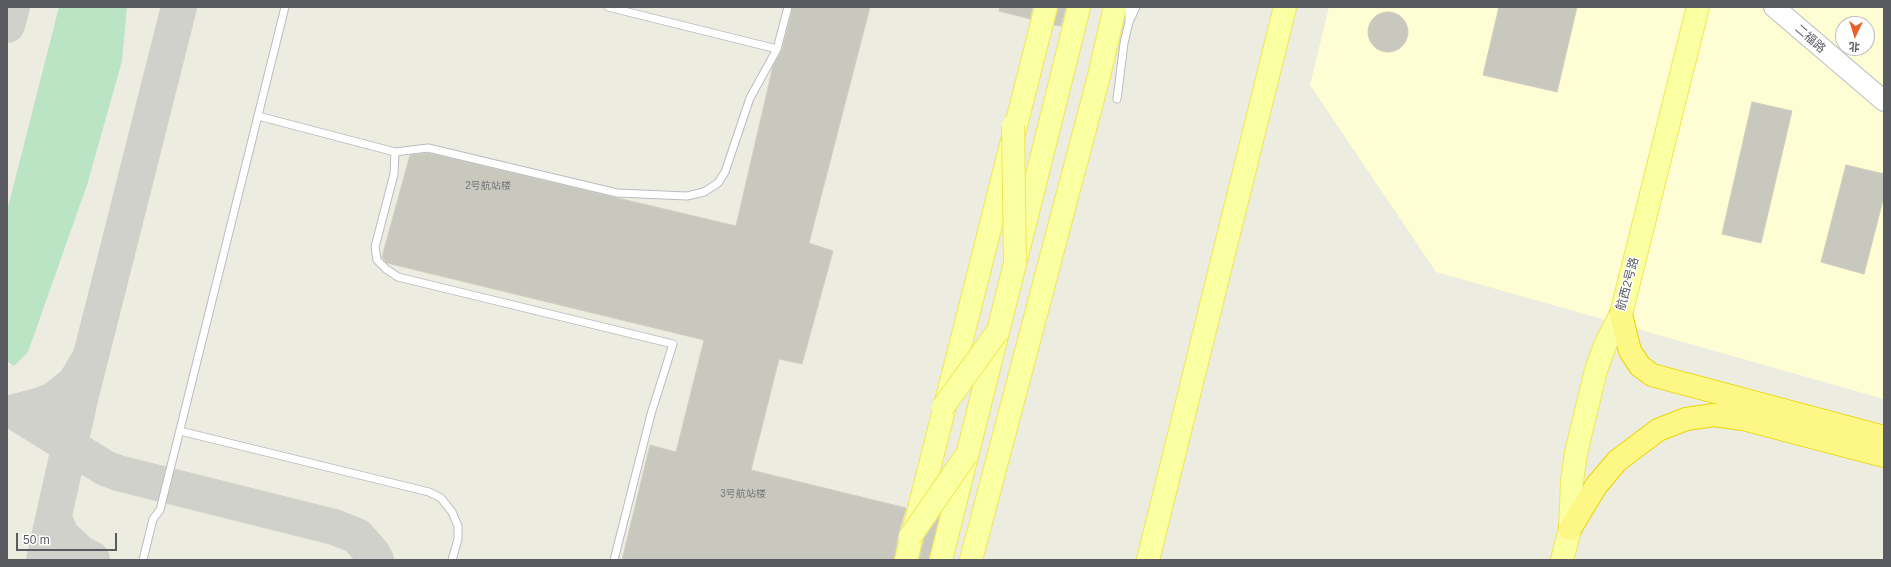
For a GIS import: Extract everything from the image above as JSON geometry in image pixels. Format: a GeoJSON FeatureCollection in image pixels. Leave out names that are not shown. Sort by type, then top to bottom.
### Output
{"type":"FeatureCollection","features":[{"type":"Feature","properties":{"kind":"highway"},"geometry":{"type":"LineString","coordinates":[[1621,314],[1630,351],[1640,366],[1652,375],[1884,437]]}},
{"type":"Feature","properties":{"kind":"highway"},"geometry":{"type":"LineString","coordinates":[[1570,529],[1591,492],[1617,461],[1658,430],[1686,419],[1714,415],[1743,418],[1884,456]]}},
{"type":"Feature","properties":{"kind":"main road"},"geometry":{"type":"LineString","coordinates":[[906,560],[910,537],[1043,7]]}},
{"type":"Feature","properties":{"kind":"main road"},"geometry":{"type":"LineString","coordinates":[[1047,7],[1050,125]]}},
{"type":"Feature","properties":{"kind":"main road"},"geometry":{"type":"LineString","coordinates":[[906,560],[1047,7]]}},
{"type":"Feature","properties":{"kind":"main road"},"geometry":{"type":"LineString","coordinates":[[941,560],[1079,7]]}},
{"type":"Feature","properties":{"kind":"main road"},"geometry":{"type":"LineString","coordinates":[[1148,560],[1285,7]]}},
{"type":"Feature","properties":{"kind":"main road","name":"航西2号路"},"geometry":{"type":"LineString","coordinates":[[1562,560],[1570,529],[1574,467],[1580,438],[1600,357],[1621,314],[1698,7]]}},
{"type":"Feature","properties":{"kind":"main road"},"geometry":{"type":"LineString","coordinates":[[971,560],[1099,76],[1122,14]]}},
{"type":"Feature","properties":{"kind":"main road"},"geometry":{"type":"LineString","coordinates":[[1013,126],[1015,263]]}},
{"type":"Feature","properties":{"kind":"main road"},"geometry":{"type":"LineString","coordinates":[[943,407],[998,331]]}},
{"type":"Feature","properties":{"kind":"main road"},"geometry":{"type":"LineString","coordinates":[[910,537],[967,454]]}},
{"type":"Feature","properties":{"kind":"street","name":"二福路"},"geometry":{"type":"LineString","coordinates":[[1774,7],[1884,101]]}},
{"type":"Feature","properties":{"kind":"lane"},"geometry":{"type":"LineString","coordinates":[[143,560],[153,519],[160,510],[285,7]]}},
{"type":"Feature","properties":{"kind":"lane"},"geometry":{"type":"LineString","coordinates":[[608,7],[777,49]]}},
{"type":"Feature","properties":{"kind":"lane"},"geometry":{"type":"LineString","coordinates":[[258,116],[395,152],[428,148],[616,193],[687,196],[704,192],[718,184],[726,172],[750,98],[777,49],[788,7]]}},
{"type":"Feature","properties":{"kind":"lane"},"geometry":{"type":"LineString","coordinates":[[1117,99],[1124,43],[1122,14],[1129,7]]}},
{"type":"Feature","properties":{"kind":"lane"},"geometry":{"type":"LineString","coordinates":[[1122,14],[1134,14],[1136,7]]}},
{"type":"Feature","properties":{"kind":"lane"},"geometry":{"type":"LineString","coordinates":[[395,152],[394,174],[375,247],[377,260],[386,269],[398,277],[673,344],[651,414],[614,560]]}},
{"type":"Feature","properties":{"kind":"lane"},"geometry":{"type":"LineString","coordinates":[[180,431],[429,492],[442,498],[452,512],[458,526],[458,538],[452,560]]}},
{"type":"Feature","properties":{"kind":"shaded area"},"geometry":{"type":"Polygon","coordinates":[[[59,7],[127,7],[122,61],[87,185],[28,352],[14,366],[7,361],[7,211],[59,7]]]}},
{"type":"Feature","properties":{"kind":"shaded area"},"geometry":{"type":"Polygon","coordinates":[[[1329,7],[1884,7],[1884,399],[1436,272],[1310,85],[1329,7]]]}},
{"type":"Feature","properties":{"kind":"building"},"geometry":{"type":"Polygon","coordinates":[[[793,7],[870,7],[809,243],[833,251],[802,364],[779,359],[751,470],[906,508],[898,536],[894,560],[622,560],[650,445],[676,452],[704,340],[387,263],[382,257],[410,155],[428,153],[736,226],[773,66],[782,50],[793,7]]]}},
{"type":"Feature","properties":{"kind":"building"},"geometry":{"type":"Polygon","coordinates":[[[1000,7],[1033,7],[1030,19],[999,11],[1000,7]]]}},
{"type":"Feature","properties":{"kind":"building"},"geometry":{"type":"Polygon","coordinates":[[[1058,7],[1066,7],[1061,26],[1054,25],[1058,7]]]}},
{"type":"Feature","properties":{"kind":"building"},"geometry":{"type":"Polygon","coordinates":[[[1499,7],[1577,7],[1557,92],[1483,75],[1499,7]]]}},
{"type":"Feature","properties":{"kind":"building"},"geometry":{"type":"Polygon","coordinates":[[[1392,12],[1399,15],[1405,21],[1408,32],[1407,40],[1399,49],[1392,52],[1384,52],[1377,49],[1369,40],[1368,28],[1371,21],[1380,13],[1392,12]]]}},
{"type":"Feature","properties":{"kind":"building"},"geometry":{"type":"Polygon","coordinates":[[[1752,102],[1792,111],[1761,243],[1722,234],[1752,102]]]}},
{"type":"Feature","properties":{"kind":"building"},"geometry":{"type":"Polygon","coordinates":[[[1846,165],[1884,174],[1884,196],[1864,274],[1821,262],[1846,165]]]}},
{"type":"Feature","properties":{"kind":"building"},"geometry":{"type":"Polygon","coordinates":[[[939,517],[929,560],[919,560],[924,538],[939,517]]]}},
{"type":"Feature","properties":{"kind":"taxiway"},"geometry":{"type":"LineString","coordinates":[[7,25],[12,7]]}},
{"type":"Feature","properties":{"kind":"taxiway"},"geometry":{"type":"LineString","coordinates":[[44,560],[80,399],[179,7]]}},
{"type":"Feature","properties":{"kind":"taxiway"},"geometry":{"type":"LineString","coordinates":[[15,412],[54,400],[75,383],[87,363]]}},
{"type":"Feature","properties":{"kind":"taxiway"},"geometry":{"type":"LineString","coordinates":[[15,412],[105,468],[118,473],[334,527],[357,536],[372,553],[376,560]]}},
{"type":"Feature","properties":{"kind":"taxiway"},"geometry":{"type":"LineString","coordinates":[[54,518],[61,535],[80,553],[92,559],[68,560]]}}]}
